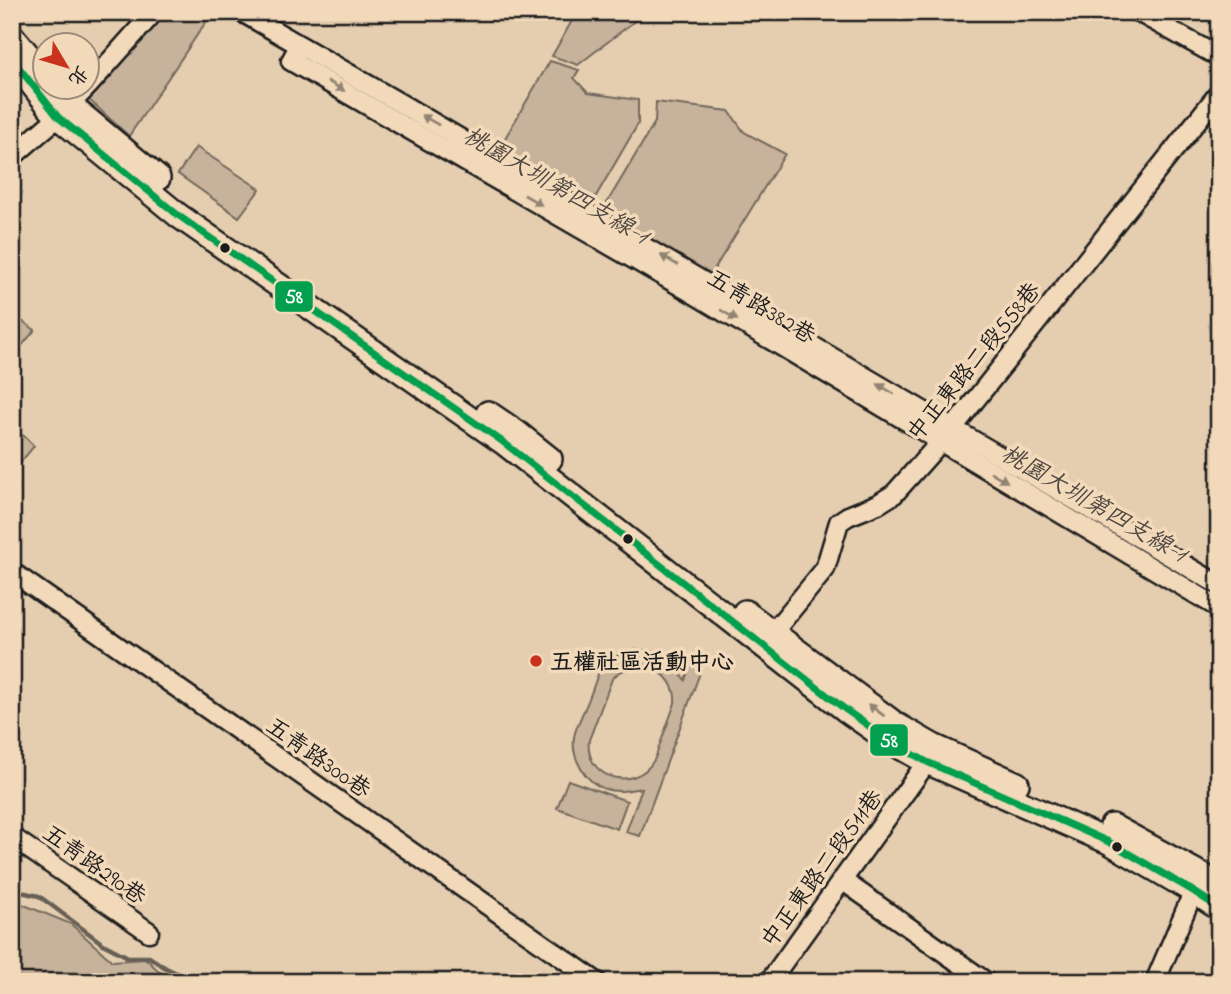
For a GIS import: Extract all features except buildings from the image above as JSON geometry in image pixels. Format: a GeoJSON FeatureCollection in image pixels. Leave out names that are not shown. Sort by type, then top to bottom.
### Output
{"type":"FeatureCollection","features":[{"type":"Feature","properties":{"kind":"main road"},"geometry":{"type":"LineString","coordinates":[[12,36],[32,60]]}},
{"type":"Feature","properties":{"kind":"main road"},"geometry":{"type":"LineString","coordinates":[[12,59],[64,111],[394,349],[516,432],[654,542],[768,640],[895,724],[930,754],[1111,826],[1205,884],[1219,908]]}},
{"type":"Feature","properties":{"kind":"main road"},"geometry":{"type":"LineString","coordinates":[[60,102],[64,111]]}},
{"type":"Feature","properties":{"kind":"street"},"geometry":{"type":"LineString","coordinates":[[102,70],[154,12]]}},
{"type":"Feature","properties":{"kind":"street","name":"五青路382巷"},"geometry":{"type":"LineString","coordinates":[[242,12],[1219,585]]}},
{"type":"Feature","properties":{"kind":"street"},"geometry":{"type":"LineString","coordinates":[[1138,12],[1219,57]]}},
{"type":"Feature","properties":{"kind":"street","name":"五青路382巷"},"geometry":{"type":"LineString","coordinates":[[299,46],[291,61],[677,284],[1219,608]]}},
{"type":"Feature","properties":{"kind":"street","name":"中正東路二段558巷"},"geometry":{"type":"LineString","coordinates":[[768,640],[825,569],[839,522],[894,494],[941,442],[1219,93]]}},
{"type":"Feature","properties":{"kind":"street"},"geometry":{"type":"LineString","coordinates":[[12,156],[73,102]]}},
{"type":"Feature","properties":{"kind":"street","name":"五青路300巷"},"geometry":{"type":"LineString","coordinates":[[12,572],[597,982]]}},
{"type":"Feature","properties":{"kind":"street","name":"中正東路二段511巷"},"geometry":{"type":"LineString","coordinates":[[769,982],[930,754]]}},
{"type":"Feature","properties":{"kind":"street","name":"五青路290巷"},"geometry":{"type":"LineString","coordinates":[[12,836],[149,932]]}},
{"type":"Feature","properties":{"kind":"street"},"geometry":{"type":"LineString","coordinates":[[842,880],[986,982]]}},
{"type":"Feature","properties":{"kind":"street"},"geometry":{"type":"LineString","coordinates":[[1155,982],[1205,884]]}},
{"type":"Feature","properties":{"kind":"shaded area"},"geometry":{"type":"Polygon","coordinates":[[[162,12],[212,13],[129,136],[92,102],[102,102],[102,79],[162,12]]]}},
{"type":"Feature","properties":{"kind":"shaded area"},"geometry":{"type":"Polygon","coordinates":[[[577,12],[645,13],[578,65],[552,56],[577,12]]]}},
{"type":"Feature","properties":{"kind":"shaded area"},"geometry":{"type":"Polygon","coordinates":[[[550,61],[579,70],[574,78],[588,93],[638,100],[638,124],[589,208],[497,152],[550,61]]]}},
{"type":"Feature","properties":{"kind":"shaded area"},"geometry":{"type":"Polygon","coordinates":[[[656,102],[729,111],[744,132],[785,154],[710,276],[601,213],[655,122],[656,102]]]}},
{"type":"Feature","properties":{"kind":"shaded area"},"geometry":{"type":"Polygon","coordinates":[[[196,147],[260,189],[239,217],[178,174],[196,147]]]}},
{"type":"Feature","properties":{"kind":"shaded area"},"geometry":{"type":"Polygon","coordinates":[[[12,314],[35,330],[12,355],[12,314]]]}},
{"type":"Feature","properties":{"kind":"shaded area"},"geometry":{"type":"Polygon","coordinates":[[[12,433],[24,436],[34,446],[15,469],[18,491],[12,497],[12,433]]]}},
{"type":"Feature","properties":{"kind":"shaded area"},"geometry":{"type":"Polygon","coordinates":[[[636,650],[659,652],[671,661],[685,680],[691,664],[701,670],[640,836],[626,832],[642,788],[615,791],[598,786],[581,768],[574,745],[577,727],[602,666],[613,658],[636,650]],[[639,665],[619,672],[612,679],[589,740],[594,764],[612,777],[635,776],[646,770],[656,756],[675,703],[670,682],[660,672],[639,665]]]}},
{"type":"Feature","properties":{"kind":"shaded area"},"geometry":{"type":"Polygon","coordinates":[[[568,780],[627,801],[617,829],[557,808],[568,780]]]}},
{"type":"Feature","properties":{"kind":"shaded area"},"geometry":{"type":"Polygon","coordinates":[[[12,900],[71,924],[112,961],[146,959],[162,974],[175,975],[189,982],[99,982],[93,977],[89,982],[21,982],[12,964],[12,900]]]}},
{"type":"Feature","properties":{"kind":"waterway","name":"桃園大圳第四支線-1"},"geometry":{"type":"LineString","coordinates":[[223,12],[292,52]]}},
{"type":"Feature","properties":{"kind":"waterway","name":"桃園大圳第四支線-1"},"geometry":{"type":"LineString","coordinates":[[1094,523],[1219,596]]}},
{"type":"Feature","properties":{"kind":"waterway"},"geometry":{"type":"LineString","coordinates":[[12,890],[39,896],[103,944],[128,957],[149,957],[196,982]]}},
{"type":"Feature","properties":{"kind":"transit line","name":"58"},"geometry":{"type":"LineString","coordinates":[[12,59],[58,117],[179,216],[503,442],[846,710],[893,743],[927,762],[1109,842],[1219,908]]}},
{"type":"Feature","properties":{"kind":"place","name":"五權社區活動中心"},"geometry":{"type":"Point","coordinates":[536,661]}}]}
